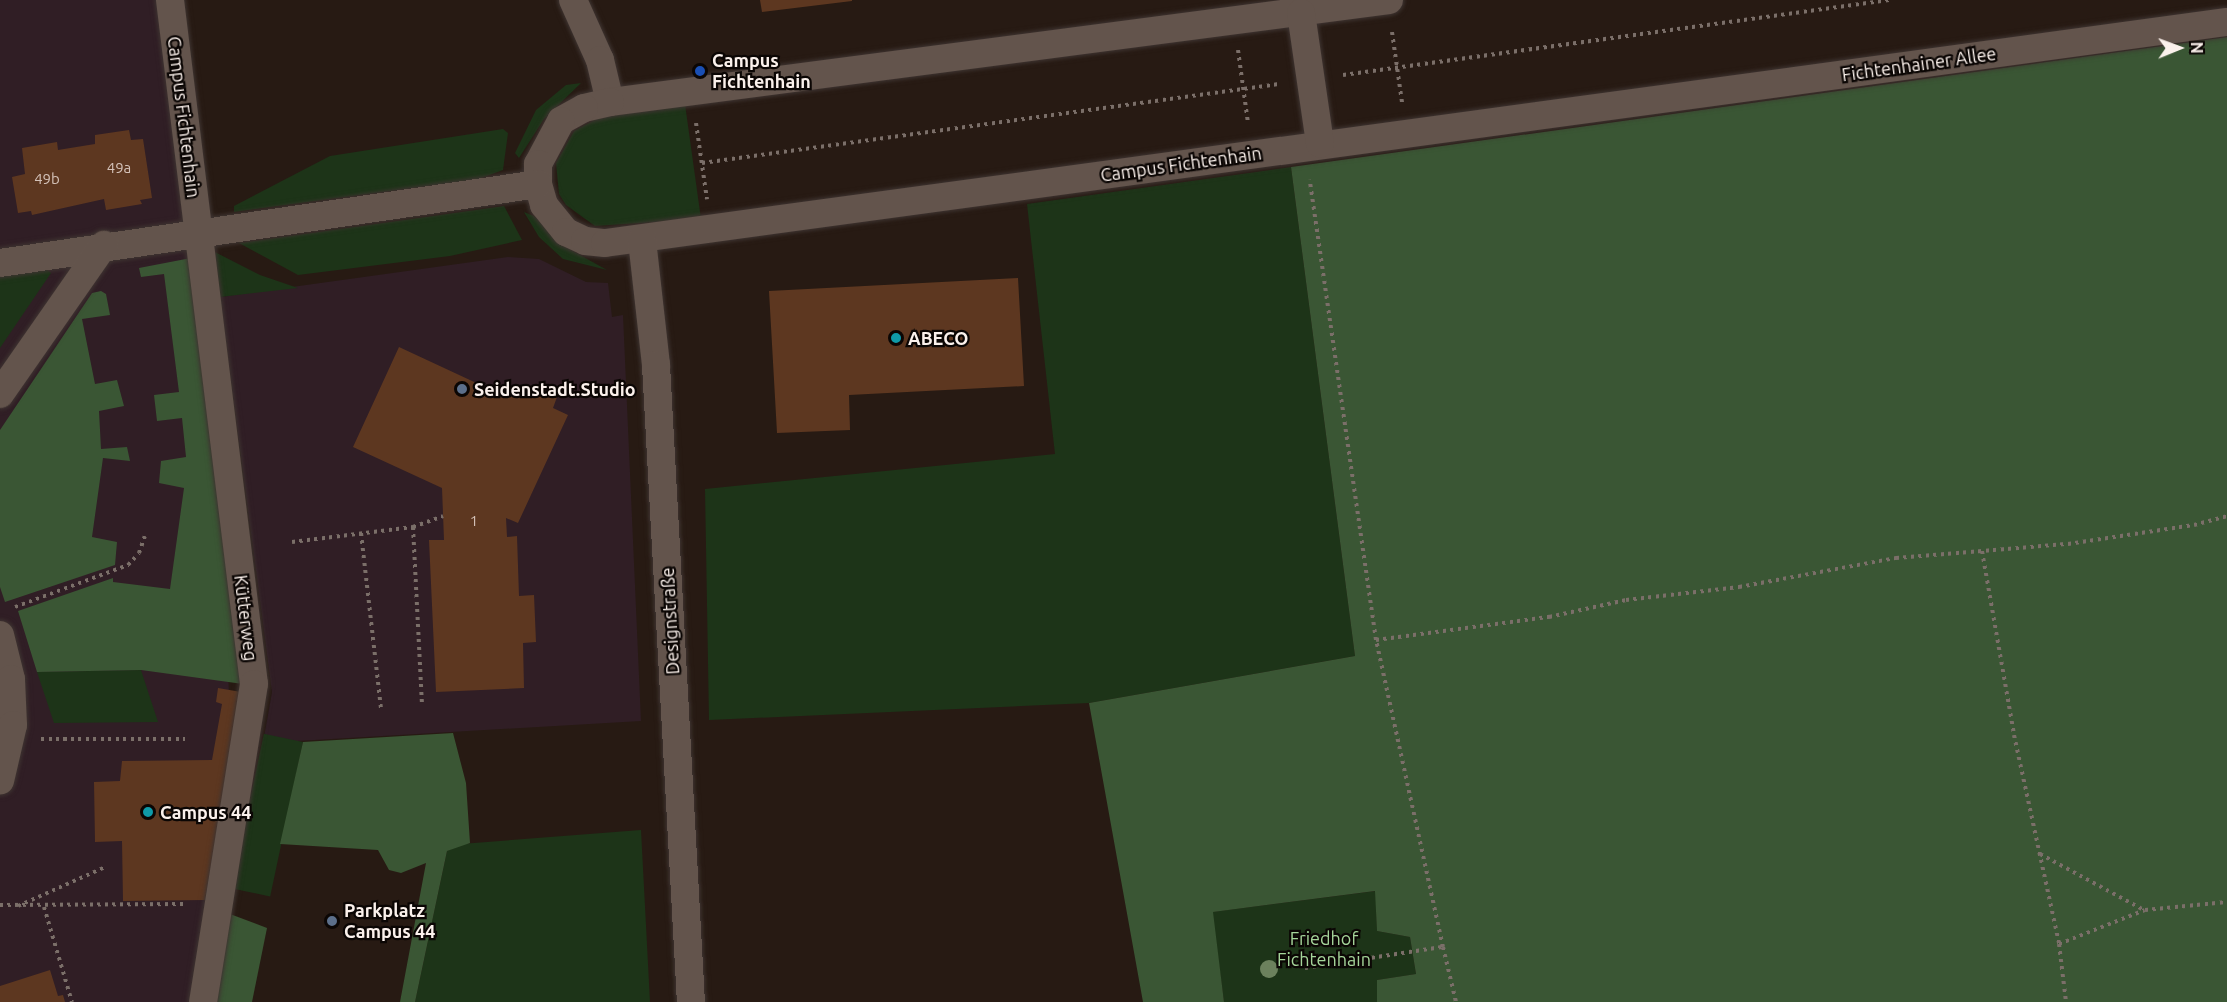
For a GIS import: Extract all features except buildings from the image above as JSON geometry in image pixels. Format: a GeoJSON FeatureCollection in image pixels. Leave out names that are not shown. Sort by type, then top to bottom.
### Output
{"type":"FeatureCollection","features":[{"type":"Feature","properties":{"kind":"street","name":"Campus Fichtenhain"},"geometry":{"type":"LineString","coordinates":[[170,0],[199,233]]}},
{"type":"Feature","properties":{"kind":"street"},"geometry":{"type":"LineString","coordinates":[[573,0],[600,60],[610,102]]}},
{"type":"Feature","properties":{"kind":"street"},"geometry":{"type":"LineString","coordinates":[[0,263],[104,245],[538,184],[538,164],[561,121],[585,108],[610,102],[1388,0]]}},
{"type":"Feature","properties":{"kind":"street"},"geometry":{"type":"LineString","coordinates":[[1301,13],[1310,80],[1312,145]]}},
{"type":"Feature","properties":{"kind":"street","name":"Fichtenhainer Allee"},"geometry":{"type":"LineString","coordinates":[[1611,105],[2227,22]]}},
{"type":"Feature","properties":{"kind":"street","name":"Campus Fichtenhain"},"geometry":{"type":"LineString","coordinates":[[538,184],[544,205],[566,232],[595,242],[642,240],[1611,105]]}},
{"type":"Feature","properties":{"kind":"street","name":"Kütterweg"},"geometry":{"type":"LineString","coordinates":[[199,233],[254,684],[203,1002]]}},
{"type":"Feature","properties":{"kind":"street","name":"Designstraße"},"geometry":{"type":"LineString","coordinates":[[642,240],[656,365],[691,1002]]}},
{"type":"Feature","properties":{"kind":"street"},"geometry":{"type":"LineString","coordinates":[[0,394],[104,245]]}},
{"type":"Feature","properties":{"kind":"street"},"geometry":{"type":"LineString","coordinates":[[0,635],[11,680],[10,739],[0,781]]}},
{"type":"Feature","properties":{"kind":"path"},"geometry":{"type":"LineString","coordinates":[[1388,0],[1407,132]]}},
{"type":"Feature","properties":{"kind":"path"},"geometry":{"type":"LineString","coordinates":[[692,92],[702,163],[1889,0]]}},
{"type":"Feature","properties":{"kind":"path"},"geometry":{"type":"LineString","coordinates":[[1233,22],[1252,154]]}},
{"type":"Feature","properties":{"kind":"path"},"geometry":{"type":"LineString","coordinates":[[1312,145],[1376,640],[1456,1002]]}},
{"type":"Feature","properties":{"kind":"path"},"geometry":{"type":"LineString","coordinates":[[292,542],[413,527],[443,516]]}},
{"type":"Feature","properties":{"kind":"path"},"geometry":{"type":"LineString","coordinates":[[1376,640],[1549,617],[1626,600],[1739,587],[1896,558],[2068,544],[2194,525],[2227,516]]}},
{"type":"Feature","properties":{"kind":"path"},"geometry":{"type":"LineString","coordinates":[[413,527],[422,707]]}},
{"type":"Feature","properties":{"kind":"path"},"geometry":{"type":"LineString","coordinates":[[361,533],[381,709]]}},
{"type":"Feature","properties":{"kind":"path"},"geometry":{"type":"LineString","coordinates":[[10,609],[128,565],[140,553],[145,536]]}},
{"type":"Feature","properties":{"kind":"path"},"geometry":{"type":"LineString","coordinates":[[1982,551],[2006,691],[2059,944],[2066,1002]]}},
{"type":"Feature","properties":{"kind":"path"},"geometry":{"type":"LineString","coordinates":[[10,739],[185,739]]}},
{"type":"Feature","properties":{"kind":"path"},"geometry":{"type":"LineString","coordinates":[[2040,854],[2145,910]]}},
{"type":"Feature","properties":{"kind":"path"},"geometry":{"type":"LineString","coordinates":[[17,906],[105,867]]}},
{"type":"Feature","properties":{"kind":"path"},"geometry":{"type":"LineString","coordinates":[[2059,944],[2145,910],[2227,902]]}},
{"type":"Feature","properties":{"kind":"path"},"geometry":{"type":"LineString","coordinates":[[0,905],[44,907],[220,903]]}},
{"type":"Feature","properties":{"kind":"path"},"geometry":{"type":"LineString","coordinates":[[44,907],[72,1002]]}},
{"type":"Feature","properties":{"kind":"path"},"geometry":{"type":"LineString","coordinates":[[1305,968],[1443,947]]}},
{"type":"Feature","properties":{"kind":"shaded area"},"geometry":{"type":"Polygon","coordinates":[[[0,0],[181,0],[212,267],[236,871],[215,1002],[0,1002],[0,0]]]}},
{"type":"Feature","properties":{"kind":"shaded area"},"geometry":{"type":"Polygon","coordinates":[[[508,257],[539,259],[586,282],[608,283],[612,317],[623,315],[641,721],[263,743],[272,692],[220,297],[508,257]]]}},
{"type":"Feature","properties":{"kind":"green space"},"geometry":{"type":"Polygon","coordinates":[[[2227,37],[2227,1002],[1377,1002],[1377,980],[1416,974],[1410,937],[1377,931],[1375,891],[1213,912],[1224,1002],[1143,1002],[1089,703],[1355,656],[1291,167],[2227,37]]]}},
{"type":"Feature","properties":{"kind":"green space"},"geometry":{"type":"Polygon","coordinates":[[[581,83],[544,119],[519,158],[515,153],[536,110],[566,85],[581,83]]]}},
{"type":"Feature","properties":{"kind":"green space"},"geometry":{"type":"Polygon","coordinates":[[[685,104],[701,219],[595,226],[566,205],[559,194],[556,163],[574,131],[606,114],[685,104]]]}},
{"type":"Feature","properties":{"kind":"green space"},"geometry":{"type":"Polygon","coordinates":[[[503,129],[508,133],[503,170],[479,179],[234,212],[234,206],[330,156],[503,129]]]}},
{"type":"Feature","properties":{"kind":"green space"},"geometry":{"type":"Polygon","coordinates":[[[1291,167],[1355,656],[1089,703],[709,720],[705,489],[1055,454],[1027,204],[1291,167]]]}},
{"type":"Feature","properties":{"kind":"green space"},"geometry":{"type":"Polygon","coordinates":[[[504,206],[522,240],[450,256],[298,275],[239,243],[504,206]]]}},
{"type":"Feature","properties":{"kind":"green space"},"geometry":{"type":"Polygon","coordinates":[[[524,212],[534,216],[562,245],[607,270],[563,259],[539,237],[524,212]]]}},
{"type":"Feature","properties":{"kind":"green space"},"geometry":{"type":"Polygon","coordinates":[[[205,247],[260,275],[298,288],[220,297],[205,247]]]}},
{"type":"Feature","properties":{"kind":"green space"},"geometry":{"type":"Polygon","coordinates":[[[191,258],[243,684],[141,670],[37,672],[18,611],[113,578],[113,582],[170,589],[184,488],[159,483],[161,461],[186,457],[182,418],[157,421],[154,395],[179,392],[164,274],[141,277],[139,268],[191,258]]]}},
{"type":"Feature","properties":{"kind":"green space"},"geometry":{"type":"Polygon","coordinates":[[[40,263],[51,273],[0,348],[0,269],[40,263]]]}},
{"type":"Feature","properties":{"kind":"green space"},"geometry":{"type":"Polygon","coordinates":[[[101,291],[106,294],[110,315],[82,319],[95,384],[117,380],[124,406],[99,411],[101,449],[127,447],[130,461],[103,458],[92,537],[117,542],[115,565],[5,602],[0,587],[0,430],[92,293],[101,291]]]}},
{"type":"Feature","properties":{"kind":"green space"},"geometry":{"type":"Polygon","coordinates":[[[141,670],[158,722],[54,723],[37,672],[141,670]]]}},
{"type":"Feature","properties":{"kind":"green space"},"geometry":{"type":"Polygon","coordinates":[[[453,733],[466,783],[470,843],[447,851],[415,1002],[400,1002],[426,863],[401,873],[389,870],[378,850],[280,844],[303,742],[453,733]]]}},
{"type":"Feature","properties":{"kind":"green space"},"geometry":{"type":"Polygon","coordinates":[[[264,734],[303,742],[270,897],[231,888],[264,734]]]}},
{"type":"Feature","properties":{"kind":"green space"},"geometry":{"type":"Polygon","coordinates":[[[641,830],[650,1002],[415,1002],[447,851],[461,844],[641,830]]]}},
{"type":"Feature","properties":{"kind":"green space","name":"Friedhof Fichtenhain"},"geometry":{"type":"Polygon","coordinates":[[[1376,891],[1377,931],[1410,937],[1416,974],[1377,980],[1377,1002],[1224,1002],[1212,912],[1376,891]]]}},
{"type":"Feature","properties":{"kind":"green space"},"geometry":{"type":"Polygon","coordinates":[[[230,914],[267,928],[252,1002],[215,1002],[230,914]]]}},
{"type":"Feature","properties":{"kind":"place","name":"Campus Fichtenhain"},"geometry":{"type":"Point","coordinates":[700,71]}},
{"type":"Feature","properties":{"kind":"place","name":"ABECO"},"geometry":{"type":"Point","coordinates":[896,338]}},
{"type":"Feature","properties":{"kind":"place","name":"Seidenstadt.Studio"},"geometry":{"type":"Point","coordinates":[462,389]}},
{"type":"Feature","properties":{"kind":"place","name":"Campus 44"},"geometry":{"type":"Point","coordinates":[148,812]}},
{"type":"Feature","properties":{"kind":"place","name":"Parkplatz Campus 44"},"geometry":{"type":"Point","coordinates":[332,921]}}]}
